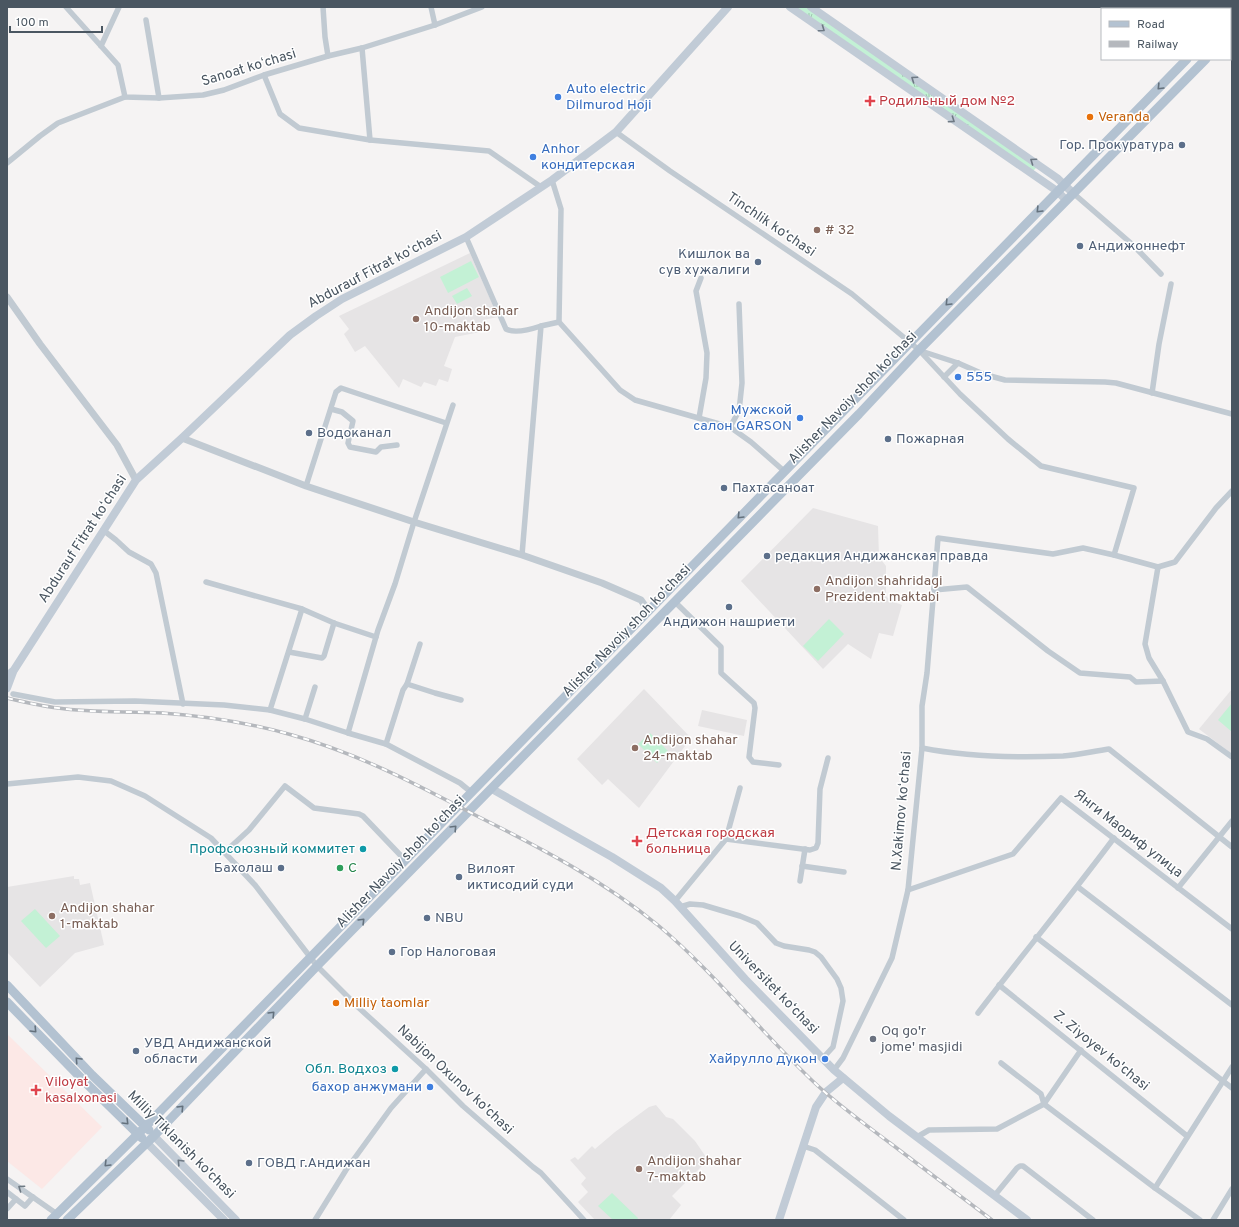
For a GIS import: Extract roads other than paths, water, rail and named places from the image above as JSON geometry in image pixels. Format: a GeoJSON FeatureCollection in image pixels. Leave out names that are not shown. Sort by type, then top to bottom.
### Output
{"type":"FeatureCollection","features":[{"type":"Feature","properties":{"kind":"main road","name":"Abdurauf Fitrat koʻchasi"},"geometry":{"type":"LineString","coordinates":[[7,676],[14,670],[136,480],[290,335],[342,299],[466,237],[552,180],[616,132],[728,7]]}},
{"type":"Feature","properties":{"kind":"main road"},"geometry":{"type":"LineString","coordinates":[[790,7],[1057,191],[1069,197]]}},
{"type":"Feature","properties":{"kind":"main road"},"geometry":{"type":"LineString","coordinates":[[811,7],[1064,184],[1069,197]]}},
{"type":"Feature","properties":{"kind":"main road","name":"Alisher Navoiy shoh ko'chasi"},"geometry":{"type":"LineString","coordinates":[[57,1218],[588,671],[1186,60]]}},
{"type":"Feature","properties":{"kind":"main road","name":"Alisher Navoiy shoh ko'chasi"},"geometry":{"type":"LineString","coordinates":[[67,1220],[154,1136],[318,966],[658,620],[919,350],[1205,60]]}},
{"type":"Feature","properties":{"kind":"main road"},"geometry":{"type":"LineString","coordinates":[[858,395],[868,404]]}},
{"type":"Feature","properties":{"kind":"main road"},"geometry":{"type":"LineString","coordinates":[[845,409],[854,418]]}},
{"type":"Feature","properties":{"kind":"main road"},"geometry":{"type":"LineString","coordinates":[[750,505],[760,514]]}},
{"type":"Feature","properties":{"kind":"main road"},"geometry":{"type":"LineString","coordinates":[[648,610],[658,620]]}},
{"type":"Feature","properties":{"kind":"main road","name":"Abdurauf Fitrat koʻchasi"},"geometry":{"type":"LineString","coordinates":[[10,691],[14,670]]}},
{"type":"Feature","properties":{"kind":"main road"},"geometry":{"type":"LineString","coordinates":[[588,671],[598,681]]}},
{"type":"Feature","properties":{"kind":"main road","name":"Universitet kо‘chasi"},"geometry":{"type":"LineString","coordinates":[[492,789],[612,857],[661,888],[745,979],[834,1070],[917,1137],[1027,1220]]}},
{"type":"Feature","properties":{"kind":"main road","name":"Milliy Tiklanish ko'chasi"},"geometry":{"type":"LineString","coordinates":[[7,985],[92,1075],[197,1180],[214,1203],[224,1220]]}},
{"type":"Feature","properties":{"kind":"main road","name":"Milliy Tiklanish ko'chasi"},"geometry":{"type":"LineString","coordinates":[[7,1002],[84,1081],[191,1186],[236,1220]]}},
{"type":"Feature","properties":{"kind":"main road"},"geometry":{"type":"LineString","coordinates":[[779,1220],[816,1107],[826,1092],[843,1078]]}},
{"type":"Feature","properties":{"kind":"main road"},"geometry":{"type":"LineString","coordinates":[[191,1186],[197,1180]]}},
{"type":"Feature","properties":{"kind":"street"},"geometry":{"type":"LineString","coordinates":[[7,163],[58,123],[125,97],[118,65],[66,7]]}},
{"type":"Feature","properties":{"kind":"street"},"geometry":{"type":"LineString","coordinates":[[100,46],[119,7]]}},
{"type":"Feature","properties":{"kind":"street"},"geometry":{"type":"LineString","coordinates":[[323,7],[328,56]]}},
{"type":"Feature","properties":{"kind":"street"},"geometry":{"type":"LineString","coordinates":[[431,7],[434,25]]}},
{"type":"Feature","properties":{"kind":"street","name":"Sanoat koʻchasi"},"geometry":{"type":"LineString","coordinates":[[125,97],[159,98],[203,95],[224,90],[264,75],[328,56],[362,48],[434,25],[482,7]]}},
{"type":"Feature","properties":{"kind":"street"},"geometry":{"type":"LineString","coordinates":[[146,20],[159,98]]}},
{"type":"Feature","properties":{"kind":"street"},"geometry":{"type":"LineString","coordinates":[[362,48],[370,140]]}},
{"type":"Feature","properties":{"kind":"street"},"geometry":{"type":"LineString","coordinates":[[264,75],[280,114],[299,128],[370,140],[489,151],[541,187]]}},
{"type":"Feature","properties":{"kind":"street","name":"Tinchlik kо‘chasi"},"geometry":{"type":"LineString","coordinates":[[616,132],[670,171],[852,294],[919,350],[960,394],[1008,439],[1041,466],[1134,488],[1114,555]]}},
{"type":"Feature","properties":{"kind":"street"},"geometry":{"type":"LineString","coordinates":[[552,180],[561,209],[559,322],[620,390],[636,400],[730,427],[751,442],[784,471]]}},
{"type":"Feature","properties":{"kind":"street"},"geometry":{"type":"LineString","coordinates":[[1069,197],[1133,245],[1161,274]]}},
{"type":"Feature","properties":{"kind":"street"},"geometry":{"type":"LineString","coordinates":[[466,237],[506,329],[510,331],[535,328],[559,322]]}},
{"type":"Feature","properties":{"kind":"street"},"geometry":{"type":"LineString","coordinates":[[699,418],[706,378],[707,354],[696,291],[702,278]]}},
{"type":"Feature","properties":{"kind":"street"},"geometry":{"type":"LineString","coordinates":[[1152,393],[1159,344],[1171,284]]}},
{"type":"Feature","properties":{"kind":"street"},"geometry":{"type":"LineString","coordinates":[[7,298],[117,446],[136,480]]}},
{"type":"Feature","properties":{"kind":"street"},"geometry":{"type":"LineString","coordinates":[[730,427],[739,411],[742,383],[739,304]]}},
{"type":"Feature","properties":{"kind":"street"},"geometry":{"type":"LineString","coordinates":[[522,555],[541,326]]}},
{"type":"Feature","properties":{"kind":"street"},"geometry":{"type":"LineString","coordinates":[[919,350],[958,363],[983,374],[1005,380],[1105,382],[1232,414]]}},
{"type":"Feature","properties":{"kind":"street"},"geometry":{"type":"LineString","coordinates":[[944,376],[958,363]]}},
{"type":"Feature","properties":{"kind":"street"},"geometry":{"type":"LineString","coordinates":[[306,486],[336,392],[341,388],[446,423]]}},
{"type":"Feature","properties":{"kind":"street"},"geometry":{"type":"LineString","coordinates":[[348,733],[376,637],[395,584],[453,405]]}},
{"type":"Feature","properties":{"kind":"street"},"geometry":{"type":"LineString","coordinates":[[331,409],[342,412],[353,421],[348,443],[350,447],[376,452],[381,447],[397,445]]}},
{"type":"Feature","properties":{"kind":"street"},"geometry":{"type":"LineString","coordinates":[[182,438],[306,486],[414,522],[522,555],[602,583],[641,600],[648,610]]}},
{"type":"Feature","properties":{"kind":"street"},"geometry":{"type":"LineString","coordinates":[[1114,555],[1158,567],[1175,562],[1216,508],[1232,491]]}},
{"type":"Feature","properties":{"kind":"street"},"geometry":{"type":"LineString","coordinates":[[103,530],[129,552],[151,564],[156,573],[182,704]]}},
{"type":"Feature","properties":{"kind":"street","name":"N.Xakimov koʻchasi"},"geometry":{"type":"LineString","coordinates":[[834,1070],[843,1058],[892,958],[908,890],[922,748],[922,706],[927,673],[938,538],[1053,554],[1083,548],[1114,555]]}},
{"type":"Feature","properties":{"kind":"street"},"geometry":{"type":"LineString","coordinates":[[1158,567],[1145,644],[1149,658],[1163,681],[1188,732],[1207,739],[1232,757]]}},
{"type":"Feature","properties":{"kind":"street"},"geometry":{"type":"LineString","coordinates":[[206,582],[302,609],[334,624],[376,637]]}},
{"type":"Feature","properties":{"kind":"street"},"geometry":{"type":"LineString","coordinates":[[934,590],[967,587],[1048,651],[1080,673],[1130,677],[1136,682],[1163,681]]}},
{"type":"Feature","properties":{"kind":"street"},"geometry":{"type":"LineString","coordinates":[[675,602],[721,647],[721,673],[754,703],[755,708],[749,757],[750,760],[753,762],[779,765]]}},
{"type":"Feature","properties":{"kind":"street"},"geometry":{"type":"LineString","coordinates":[[270,710],[302,609]]}},
{"type":"Feature","properties":{"kind":"street"},"geometry":{"type":"LineString","coordinates":[[289,652],[322,658],[324,656],[334,624]]}},
{"type":"Feature","properties":{"kind":"street"},"geometry":{"type":"LineString","coordinates":[[386,744],[403,690],[407,684],[420,644]]}},
{"type":"Feature","properties":{"kind":"street"},"geometry":{"type":"LineString","coordinates":[[407,684],[461,700]]}},
{"type":"Feature","properties":{"kind":"street"},"geometry":{"type":"LineString","coordinates":[[306,719],[315,687]]}},
{"type":"Feature","properties":{"kind":"street"},"geometry":{"type":"LineString","coordinates":[[10,691],[55,702],[135,701],[224,705],[270,710],[306,719],[386,744],[460,783],[471,792]]}},
{"type":"Feature","properties":{"kind":"street"},"geometry":{"type":"LineString","coordinates":[[922,748],[951,754],[1013,756],[1064,756],[1109,749],[1232,848]]}},
{"type":"Feature","properties":{"kind":"street"},"geometry":{"type":"LineString","coordinates":[[726,839],[805,849],[816,848],[818,843],[820,789],[828,758]]}},
{"type":"Feature","properties":{"kind":"street","name":"Nabijon Oxunov ko'chasi"},"geometry":{"type":"LineString","coordinates":[[7,784],[78,778],[111,781],[145,796],[211,838],[255,885],[310,958],[359,1008],[426,1069],[463,1106],[532,1167],[541,1173],[584,1220]]}},
{"type":"Feature","properties":{"kind":"street"},"geometry":{"type":"LineString","coordinates":[[225,852],[250,830],[285,786],[314,808],[359,814],[363,816],[404,860]]}},
{"type":"Feature","properties":{"kind":"street"},"geometry":{"type":"LineString","coordinates":[[677,904],[726,839],[740,788]]}},
{"type":"Feature","properties":{"kind":"street","name":"Янги Маориф улица"},"geometry":{"type":"LineString","coordinates":[[908,890],[1013,854],[1061,798],[1232,929]]}},
{"type":"Feature","properties":{"kind":"street"},"geometry":{"type":"LineString","coordinates":[[1178,888],[1232,821]]}},
{"type":"Feature","properties":{"kind":"street"},"geometry":{"type":"LineString","coordinates":[[978,1013],[1078,887],[1114,838]]}},
{"type":"Feature","properties":{"kind":"street"},"geometry":{"type":"LineString","coordinates":[[800,881],[805,849]]}},
{"type":"Feature","properties":{"kind":"street"},"geometry":{"type":"LineString","coordinates":[[802,866],[844,872]]}},
{"type":"Feature","properties":{"kind":"street"},"geometry":{"type":"LineString","coordinates":[[1078,887],[1232,1005]]}},
{"type":"Feature","properties":{"kind":"street"},"geometry":{"type":"LineString","coordinates":[[677,904],[703,905],[740,916],[757,923],[776,943],[784,946],[809,950],[815,952],[820,957],[840,984],[843,1000],[833,1047],[822,1059]]}},
{"type":"Feature","properties":{"kind":"street"},"geometry":{"type":"LineString","coordinates":[[1036,938],[1232,1088]]}},
{"type":"Feature","properties":{"kind":"street","name":"Z. Ziyoyev ko'chasi"},"geometry":{"type":"LineString","coordinates":[[999,985],[1187,1136]]}},
{"type":"Feature","properties":{"kind":"street"},"geometry":{"type":"LineString","coordinates":[[917,1137],[929,1130],[996,1129],[1044,1104],[1081,1050]]}},
{"type":"Feature","properties":{"kind":"street"},"geometry":{"type":"LineString","coordinates":[[1001,1063],[1042,1094],[1044,1104],[1200,1220]]}},
{"type":"Feature","properties":{"kind":"street"},"geometry":{"type":"LineString","coordinates":[[1155,1188],[1232,1067]]}},
{"type":"Feature","properties":{"kind":"street"},"geometry":{"type":"LineString","coordinates":[[315,1220],[346,1170],[391,1108],[426,1069]]}},
{"type":"Feature","properties":{"kind":"street"},"geometry":{"type":"LineString","coordinates":[[803,1146],[815,1150],[904,1220]]}},
{"type":"Feature","properties":{"kind":"street"},"geometry":{"type":"LineString","coordinates":[[995,1195],[1017,1168],[1023,1166],[1093,1220]]}},
{"type":"Feature","properties":{"kind":"street"},"geometry":{"type":"LineString","coordinates":[[7,1179],[33,1197],[57,1218]]}},
{"type":"Feature","properties":{"kind":"street"},"geometry":{"type":"LineString","coordinates":[[1212,1220],[1232,1189]]}},
{"type":"Feature","properties":{"kind":"street"},"geometry":{"type":"LineString","coordinates":[[7,1192],[25,1206],[33,1197]]}},
{"type":"Feature","properties":{"kind":"street"},"geometry":{"type":"LineString","coordinates":[[7,1209],[16,1199]]}},
{"type":"Feature","properties":{"kind":"railway"},"geometry":{"type":"LineString","coordinates":[[7,698],[71,710],[162,713],[211,718],[260,727],[292,735],[316,742],[364,760],[525,840],[616,894],[659,926],[701,964],[778,1046],[827,1094],[992,1220]]}},
{"type":"Feature","properties":{"kind":"place","name":"Auto electric Dilmurod Hoji"},"geometry":{"type":"Point","coordinates":[558,97]}},
{"type":"Feature","properties":{"kind":"place","name":"Родильный дом №2"},"geometry":{"type":"Point","coordinates":[870,101]}},
{"type":"Feature","properties":{"kind":"place","name":"Veranda"},"geometry":{"type":"Point","coordinates":[1090,117]}},
{"type":"Feature","properties":{"kind":"place","name":"Гор. Прокуратура"},"geometry":{"type":"Point","coordinates":[1182,145]}},
{"type":"Feature","properties":{"kind":"place","name":"Anhor кондитерская"},"geometry":{"type":"Point","coordinates":[533,157]}},
{"type":"Feature","properties":{"kind":"place","name":"# 32"},"geometry":{"type":"Point","coordinates":[817,230]}},
{"type":"Feature","properties":{"kind":"place","name":"Андижоннефт"},"geometry":{"type":"Point","coordinates":[1080,246]}},
{"type":"Feature","properties":{"kind":"place","name":"Кишлок ва сув хужалиги"},"geometry":{"type":"Point","coordinates":[758,262]}},
{"type":"Feature","properties":{"kind":"place","name":"Andijon shahar 10-maktab"},"geometry":{"type":"Point","coordinates":[416,319]}},
{"type":"Feature","properties":{"kind":"place","name":"555"},"geometry":{"type":"Point","coordinates":[958,377]}},
{"type":"Feature","properties":{"kind":"place","name":"Мужской салон GARSON"},"geometry":{"type":"Point","coordinates":[800,418]}},
{"type":"Feature","properties":{"kind":"place","name":"Водоканал"},"geometry":{"type":"Point","coordinates":[309,433]}},
{"type":"Feature","properties":{"kind":"place","name":"Пожарная"},"geometry":{"type":"Point","coordinates":[888,439]}},
{"type":"Feature","properties":{"kind":"place","name":"Пахтасаноат"},"geometry":{"type":"Point","coordinates":[724,488]}},
{"type":"Feature","properties":{"kind":"place","name":"редакция Андижанская правда"},"geometry":{"type":"Point","coordinates":[767,556]}},
{"type":"Feature","properties":{"kind":"place","name":"Andijon shahridagi Prezident maktabi"},"geometry":{"type":"Point","coordinates":[817,589]}},
{"type":"Feature","properties":{"kind":"place","name":"Андижон нашриети"},"geometry":{"type":"Point","coordinates":[729,607]}},
{"type":"Feature","properties":{"kind":"place","name":"Andijon shahar 24-maktab"},"geometry":{"type":"Point","coordinates":[635,748]}},
{"type":"Feature","properties":{"kind":"place","name":"Детская городская больница"},"geometry":{"type":"Point","coordinates":[637,841]}},
{"type":"Feature","properties":{"kind":"place","name":"Профсоюзный коммитет"},"geometry":{"type":"Point","coordinates":[363,849]}},
{"type":"Feature","properties":{"kind":"place","name":"Бахолаш"},"geometry":{"type":"Point","coordinates":[281,868]}},
{"type":"Feature","properties":{"kind":"place","name":"С"},"geometry":{"type":"Point","coordinates":[340,868]}},
{"type":"Feature","properties":{"kind":"place","name":"Вилоят иктисодий суди"},"geometry":{"type":"Point","coordinates":[459,877]}},
{"type":"Feature","properties":{"kind":"place","name":"Andijon shahar 1-maktab"},"geometry":{"type":"Point","coordinates":[52,916]}},
{"type":"Feature","properties":{"kind":"place","name":"NBU"},"geometry":{"type":"Point","coordinates":[427,918]}},
{"type":"Feature","properties":{"kind":"place","name":"Гор Налоговая"},"geometry":{"type":"Point","coordinates":[392,952]}},
{"type":"Feature","properties":{"kind":"place","name":"Milliy taomlar"},"geometry":{"type":"Point","coordinates":[336,1003]}},
{"type":"Feature","properties":{"kind":"place","name":"Oq go'r jome' masjidi"},"geometry":{"type":"Point","coordinates":[873,1039]}},
{"type":"Feature","properties":{"kind":"place","name":"УВД Андижанской области"},"geometry":{"type":"Point","coordinates":[136,1051]}},
{"type":"Feature","properties":{"kind":"place","name":"Хайрулло дукон"},"geometry":{"type":"Point","coordinates":[825,1059]}},
{"type":"Feature","properties":{"kind":"place","name":"Обл. Водхоз"},"geometry":{"type":"Point","coordinates":[395,1069]}},
{"type":"Feature","properties":{"kind":"place","name":"бахор анжумани"},"geometry":{"type":"Point","coordinates":[430,1087]}},
{"type":"Feature","properties":{"kind":"place","name":"Viloyat kasalxonasi"},"geometry":{"type":"Point","coordinates":[36,1090]}},
{"type":"Feature","properties":{"kind":"place","name":"ГОВД г.Андижан"},"geometry":{"type":"Point","coordinates":[249,1163]}},
{"type":"Feature","properties":{"kind":"place","name":"Andijon shahar 7-maktab"},"geometry":{"type":"Point","coordinates":[639,1169]}}]}
